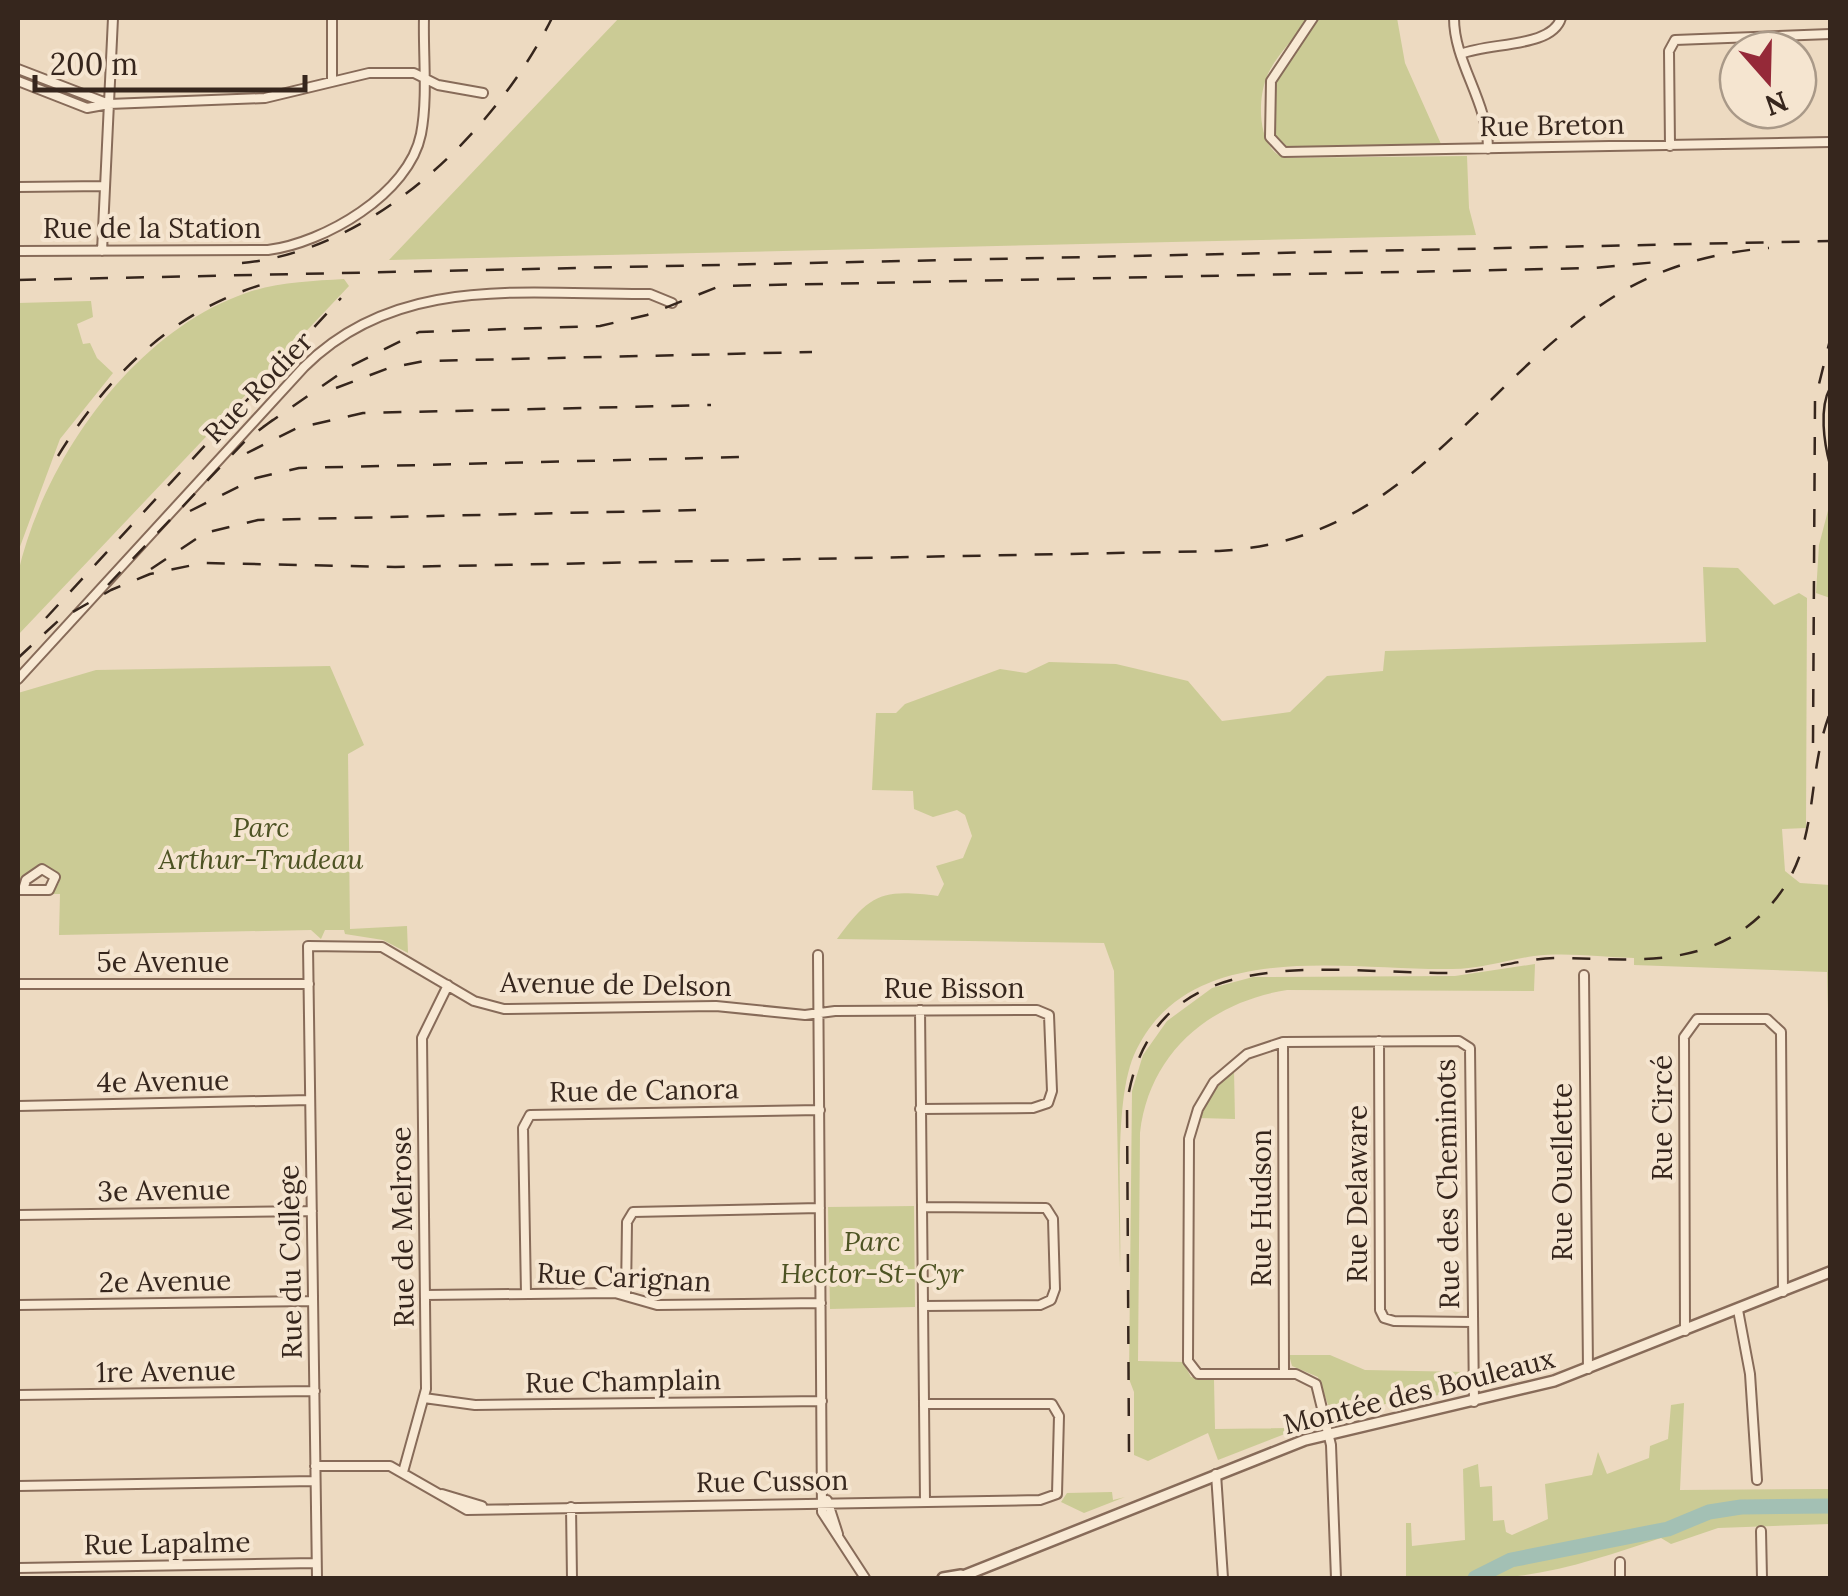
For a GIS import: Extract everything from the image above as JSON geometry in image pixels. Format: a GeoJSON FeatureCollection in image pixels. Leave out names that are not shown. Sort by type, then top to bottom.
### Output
{"type":"FeatureCollection","features":[{"type":"Feature","properties":{"kind":"street"},"geometry":{"type":"LineString","coordinates":[[102,250],[113,18]]}},
{"type":"Feature","properties":{"kind":"street"},"geometry":{"type":"LineString","coordinates":[[332,18],[332,81]]}},
{"type":"Feature","properties":{"kind":"street","name":"Rue de la Station"},"geometry":{"type":"LineString","coordinates":[[18,251],[268,250],[304,243],[338,228],[371,204],[414,150],[421,132],[424,18]]}},
{"type":"Feature","properties":{"kind":"street","name":"Rue Breton"},"geometry":{"type":"LineString","coordinates":[[1312,18],[1271,81],[1269,133],[1276,148],[1292,153],[1830,142]]}},
{"type":"Feature","properties":{"kind":"street"},"geometry":{"type":"LineString","coordinates":[[1454,18],[1461,54],[1480,99],[1488,148]]}},
{"type":"Feature","properties":{"kind":"street"},"geometry":{"type":"LineString","coordinates":[[1461,54],[1504,42],[1541,39],[1556,30],[1561,18]]}},
{"type":"Feature","properties":{"kind":"street"},"geometry":{"type":"LineString","coordinates":[[1670,146],[1669,51],[1676,40],[1830,34]]}},
{"type":"Feature","properties":{"kind":"street"},"geometry":{"type":"LineString","coordinates":[[18,69],[109,104]]}},
{"type":"Feature","properties":{"kind":"street"},"geometry":{"type":"LineString","coordinates":[[18,81],[88,108],[265,98],[370,72],[422,77],[438,85],[483,92]]}},
{"type":"Feature","properties":{"kind":"street"},"geometry":{"type":"LineString","coordinates":[[18,188],[105,186]]}},
{"type":"Feature","properties":{"kind":"street","name":"Rue Rodier"},"geometry":{"type":"LineString","coordinates":[[18,679],[304,367],[340,336],[388,311],[431,298],[650,294],[672,303]]}},
{"type":"Feature","properties":{"kind":"street","name":"Rue du Collège"},"geometry":{"type":"LineString","coordinates":[[308,946],[316,1578]]}},
{"type":"Feature","properties":{"kind":"street","name":"Avenue de Delson"},"geometry":{"type":"LineString","coordinates":[[308,946],[382,947],[482,1004],[504,1009],[716,1006],[818,1013]]}},
{"type":"Feature","properties":{"kind":"street"},"geometry":{"type":"LineString","coordinates":[[818,955],[824,1516],[865,1578]]}},
{"type":"Feature","properties":{"kind":"street","name":"Rue Ouellette"},"geometry":{"type":"LineString","coordinates":[[1584,975],[1588,1369]]}},
{"type":"Feature","properties":{"kind":"street","name":"5e Avenue"},"geometry":{"type":"LineString","coordinates":[[18,984],[308,984]]}},
{"type":"Feature","properties":{"kind":"street","name":"Rue de Melrose"},"geometry":{"type":"LineString","coordinates":[[403,1472],[424,1398],[422,1038],[448,985]]}},
{"type":"Feature","properties":{"kind":"street"},"geometry":{"type":"LineString","coordinates":[[920,1010],[925,1501]]}},
{"type":"Feature","properties":{"kind":"street","name":"Rue Bisson"},"geometry":{"type":"LineString","coordinates":[[818,1013],[1043,1010],[1051,1019],[1052,1098],[1044,1106],[920,1109]]}},
{"type":"Feature","properties":{"kind":"street","name":"Rue Circé"},"geometry":{"type":"LineString","coordinates":[[1686,1331],[1684,1038],[1697,1020],[1767,1019],[1781,1032],[1783,1292]]}},
{"type":"Feature","properties":{"kind":"street","name":"Rue des Cheminots"},"geometry":{"type":"LineString","coordinates":[[1284,1374],[1198,1374],[1188,1354],[1189,1150],[1194,1119],[1208,1090],[1228,1067],[1247,1054],[1283,1042],[1460,1041],[1472,1052],[1474,1402]]}},
{"type":"Feature","properties":{"kind":"street","name":"Rue Hudson"},"geometry":{"type":"LineString","coordinates":[[1283,1042],[1284,1374]]}},
{"type":"Feature","properties":{"kind":"street","name":"Rue Delaware"},"geometry":{"type":"LineString","coordinates":[[1380,1042],[1380,1310],[1384,1318],[1394,1321],[1472,1322]]}},
{"type":"Feature","properties":{"kind":"street","name":"4e Avenue"},"geometry":{"type":"LineString","coordinates":[[18,1106],[310,1100]]}},
{"type":"Feature","properties":{"kind":"street","name":"Rue de Canora"},"geometry":{"type":"LineString","coordinates":[[526,1294],[523,1128],[530,1114],[820,1110]]}},
{"type":"Feature","properties":{"kind":"street"},"geometry":{"type":"LineString","coordinates":[[922,1207],[1046,1208],[1053,1219],[1054,1289],[1051,1300],[1040,1305],[922,1306]]}},
{"type":"Feature","properties":{"kind":"street"},"geometry":{"type":"LineString","coordinates":[[626,1295],[627,1222],[633,1212],[820,1208]]}},
{"type":"Feature","properties":{"kind":"street","name":"3e Avenue"},"geometry":{"type":"LineString","coordinates":[[18,1215],[312,1210]]}},
{"type":"Feature","properties":{"kind":"street","name":"Montée des Bouleaux"},"geometry":{"type":"LineString","coordinates":[[943,1578],[961,1577],[1329,1432],[1474,1402],[1588,1369],[1830,1272]]}},
{"type":"Feature","properties":{"kind":"street","name":"Rue Carignan"},"geometry":{"type":"LineString","coordinates":[[426,1294],[626,1295],[657,1306],[821,1303]]}},
{"type":"Feature","properties":{"kind":"street","name":"2e Avenue"},"geometry":{"type":"LineString","coordinates":[[18,1305],[313,1301]]}},
{"type":"Feature","properties":{"kind":"street"},"geometry":{"type":"LineString","coordinates":[[1738,1310],[1750,1374],[1756,1480]]}},
{"type":"Feature","properties":{"kind":"street"},"geometry":{"type":"LineString","coordinates":[[1284,1374],[1313,1380],[1329,1432],[1336,1578]]}},
{"type":"Feature","properties":{"kind":"street","name":"1re Avenue"},"geometry":{"type":"LineString","coordinates":[[18,1396],[315,1392]]}},
{"type":"Feature","properties":{"kind":"street","name":"Rue Champlain"},"geometry":{"type":"LineString","coordinates":[[424,1398],[475,1405],[822,1400]]}},
{"type":"Feature","properties":{"kind":"street","name":"Rue Cusson"},"geometry":{"type":"LineString","coordinates":[[315,1466],[386,1466],[442,1494],[462,1509],[1054,1497],[1060,1486],[1060,1416],[1052,1404],[924,1404]]}},
{"type":"Feature","properties":{"kind":"street"},"geometry":{"type":"LineString","coordinates":[[1216,1474],[1224,1578]]}},
{"type":"Feature","properties":{"kind":"street"},"geometry":{"type":"LineString","coordinates":[[18,1486],[315,1481]]}},
{"type":"Feature","properties":{"kind":"street"},"geometry":{"type":"LineString","coordinates":[[571,1507],[572,1578]]}},
{"type":"Feature","properties":{"kind":"street"},"geometry":{"type":"LineString","coordinates":[[1761,1531],[1762,1578]]}},
{"type":"Feature","properties":{"kind":"street"},"geometry":{"type":"LineString","coordinates":[[1620,1562],[1620,1578]]}},
{"type":"Feature","properties":{"kind":"street","name":"Rue Lapalme"},"geometry":{"type":"LineString","coordinates":[[18,1568],[316,1563]]}},
{"type":"Feature","properties":{"kind":"green space"},"geometry":{"type":"Polygon","coordinates":[[[619,18],[1307,18],[1266,79],[1261,113],[1270,146],[1286,158],[1467,156],[1469,208],[1476,235],[389,260],[619,18]]]}},
{"type":"Feature","properties":{"kind":"green space"},"geometry":{"type":"Polygon","coordinates":[[[1317,18],[1397,18],[1405,63],[1441,144],[1281,147],[1274,136],[1274,86],[1317,18]]]}},
{"type":"Feature","properties":{"kind":"green space"},"geometry":{"type":"Polygon","coordinates":[[[344,279],[349,286],[18,635],[18,573],[49,487],[99,405],[131,369],[166,337],[205,312],[246,293],[282,284],[344,279]]]}},
{"type":"Feature","properties":{"kind":"green space"},"geometry":{"type":"Polygon","coordinates":[[[91,301],[93,317],[77,324],[83,344],[90,343],[97,358],[113,373],[60,439],[18,552],[18,303],[91,301]]]}},
{"type":"Feature","properties":{"kind":"green space"},"geometry":{"type":"Polygon","coordinates":[[[1830,503],[1830,598],[1816,593],[1819,545],[1830,503]]]}},
{"type":"Feature","properties":{"kind":"green space"},"geometry":{"type":"Polygon","coordinates":[[[1703,567],[1738,568],[1774,605],[1799,593],[1807,598],[1806,828],[1782,829],[1785,871],[1800,883],[1830,885],[1830,1088],[1827,972],[1634,965],[1634,958],[1559,954],[1462,969],[1320,965],[1230,976],[1191,991],[1159,1017],[1134,1055],[1127,1076],[1121,1129],[1120,1268],[1114,971],[1104,943],[837,939],[859,912],[879,898],[903,893],[938,896],[944,884],[936,866],[963,858],[972,836],[965,815],[957,810],[933,817],[914,809],[913,791],[872,790],[876,713],[896,713],[905,704],[1000,669],[1026,673],[1049,662],[1116,664],[1188,681],[1222,721],[1290,712],[1327,676],[1383,671],[1385,651],[1706,642],[1703,567]]]}},
{"type":"Feature","properties":{"kind":"green space","name":"Parc Arthur-Trudeau"},"geometry":{"type":"Polygon","coordinates":[[[330,666],[364,745],[348,754],[350,929],[407,926],[408,953],[383,940],[345,934],[344,930],[325,930],[321,939],[311,930],[59,935],[60,894],[49,894],[59,883],[56,871],[41,865],[18,882],[18,693],[96,670],[330,666]]]}},
{"type":"Feature","properties":{"kind":"green space"},"geometry":{"type":"Polygon","coordinates":[[[1535,964],[1534,991],[1287,990],[1259,996],[1209,1019],[1170,1056],[1146,1104],[1140,1133],[1138,1361],[1183,1362],[1191,1377],[1214,1380],[1215,1429],[1288,1428],[1317,1418],[1218,1460],[1208,1433],[1148,1461],[1134,1455],[1134,1392],[1129,1379],[1132,1091],[1143,1055],[1167,1021],[1212,988],[1253,977],[1455,976],[1535,964]]]}},
{"type":"Feature","properties":{"kind":"green space"},"geometry":{"type":"Polygon","coordinates":[[[1234,1070],[1235,1119],[1199,1118],[1217,1086],[1234,1070]]]}},
{"type":"Feature","properties":{"kind":"green space","name":"Parc Hector-St-Cyr"},"geometry":{"type":"Polygon","coordinates":[[[914,1206],[915,1307],[830,1309],[828,1207],[914,1206]]]}},
{"type":"Feature","properties":{"kind":"green space"},"geometry":{"type":"Polygon","coordinates":[[[1289,1355],[1330,1355],[1365,1370],[1467,1372],[1467,1383],[1445,1394],[1331,1413],[1318,1377],[1292,1366],[1289,1355]]]}},
{"type":"Feature","properties":{"kind":"green space"},"geometry":{"type":"Polygon","coordinates":[[[1684,1403],[1680,1490],[1830,1489],[1830,1524],[1718,1528],[1671,1544],[1661,1538],[1526,1575],[1480,1578],[1477,1572],[1471,1578],[1406,1578],[1406,1523],[1411,1523],[1412,1546],[1465,1540],[1463,1469],[1478,1464],[1480,1487],[1492,1486],[1493,1521],[1504,1520],[1506,1532],[1512,1535],[1548,1519],[1545,1484],[1592,1475],[1598,1452],[1607,1474],[1649,1458],[1650,1446],[1668,1439],[1671,1405],[1684,1403]]]}},
{"type":"Feature","properties":{"kind":"green space"},"geometry":{"type":"Polygon","coordinates":[[[1112,1492],[1113,1500],[1125,1497],[1084,1513],[1061,1502],[1067,1493],[1112,1492]]]}},
{"type":"Feature","properties":{"kind":"waterway"},"geometry":{"type":"LineString","coordinates":[[1475,1578],[1511,1560],[1668,1529],[1709,1512],[1741,1507],[1830,1506]]}},
{"type":"Feature","properties":{"kind":"tram line"},"geometry":{"type":"LineString","coordinates":[[1830,388],[1824,415],[1830,465]]}},
{"type":"Feature","properties":{"kind":"railway"},"geometry":{"type":"LineString","coordinates":[[242,263],[291,254],[338,236],[383,210],[425,178],[464,142],[498,102],[552,18]]}},
{"type":"Feature","properties":{"kind":"railway"},"geometry":{"type":"LineString","coordinates":[[18,280],[1830,241]]}},
{"type":"Feature","properties":{"kind":"railway"},"geometry":{"type":"LineString","coordinates":[[18,658],[59,620],[111,590],[150,574],[203,563],[395,567],[1219,551],[1286,540],[1343,519],[1392,488],[1437,452],[1567,330],[1618,294],[1691,262],[1769,248]]}},
{"type":"Feature","properties":{"kind":"railway"},"geometry":{"type":"LineString","coordinates":[[263,427],[351,366],[419,332],[600,326],[647,315],[720,286],[1593,268],[1668,261]]}},
{"type":"Feature","properties":{"kind":"railway"},"geometry":{"type":"LineString","coordinates":[[58,456],[99,399],[147,349],[203,309],[268,283]]}},
{"type":"Feature","properties":{"kind":"railway"},"geometry":{"type":"LineString","coordinates":[[46,618],[341,298]]}},
{"type":"Feature","properties":{"kind":"railway"},"geometry":{"type":"LineString","coordinates":[[1813,743],[1815,400],[1830,340]]}},
{"type":"Feature","properties":{"kind":"railway"},"geometry":{"type":"LineString","coordinates":[[336,388],[389,368],[424,361],[812,352]]}},
{"type":"Feature","properties":{"kind":"railway"},"geometry":{"type":"LineString","coordinates":[[247,453],[297,428],[363,413],[711,405]]}},
{"type":"Feature","properties":{"kind":"railway"},"geometry":{"type":"LineString","coordinates":[[108,585],[246,440],[274,419]]}},
{"type":"Feature","properties":{"kind":"railway"},"geometry":{"type":"LineString","coordinates":[[190,511],[256,478],[299,468],[743,457]]}},
{"type":"Feature","properties":{"kind":"railway"},"geometry":{"type":"LineString","coordinates":[[151,569],[205,533],[258,520],[696,510]]}},
{"type":"Feature","properties":{"kind":"railway"},"geometry":{"type":"LineString","coordinates":[[1129,1452],[1127,1103],[1143,1050],[1170,1013],[1206,989],[1250,976],[1297,970],[1445,973],[1544,959],[1668,957],[1719,943],[1743,930],[1765,911],[1796,865],[1830,713]]}}]}
